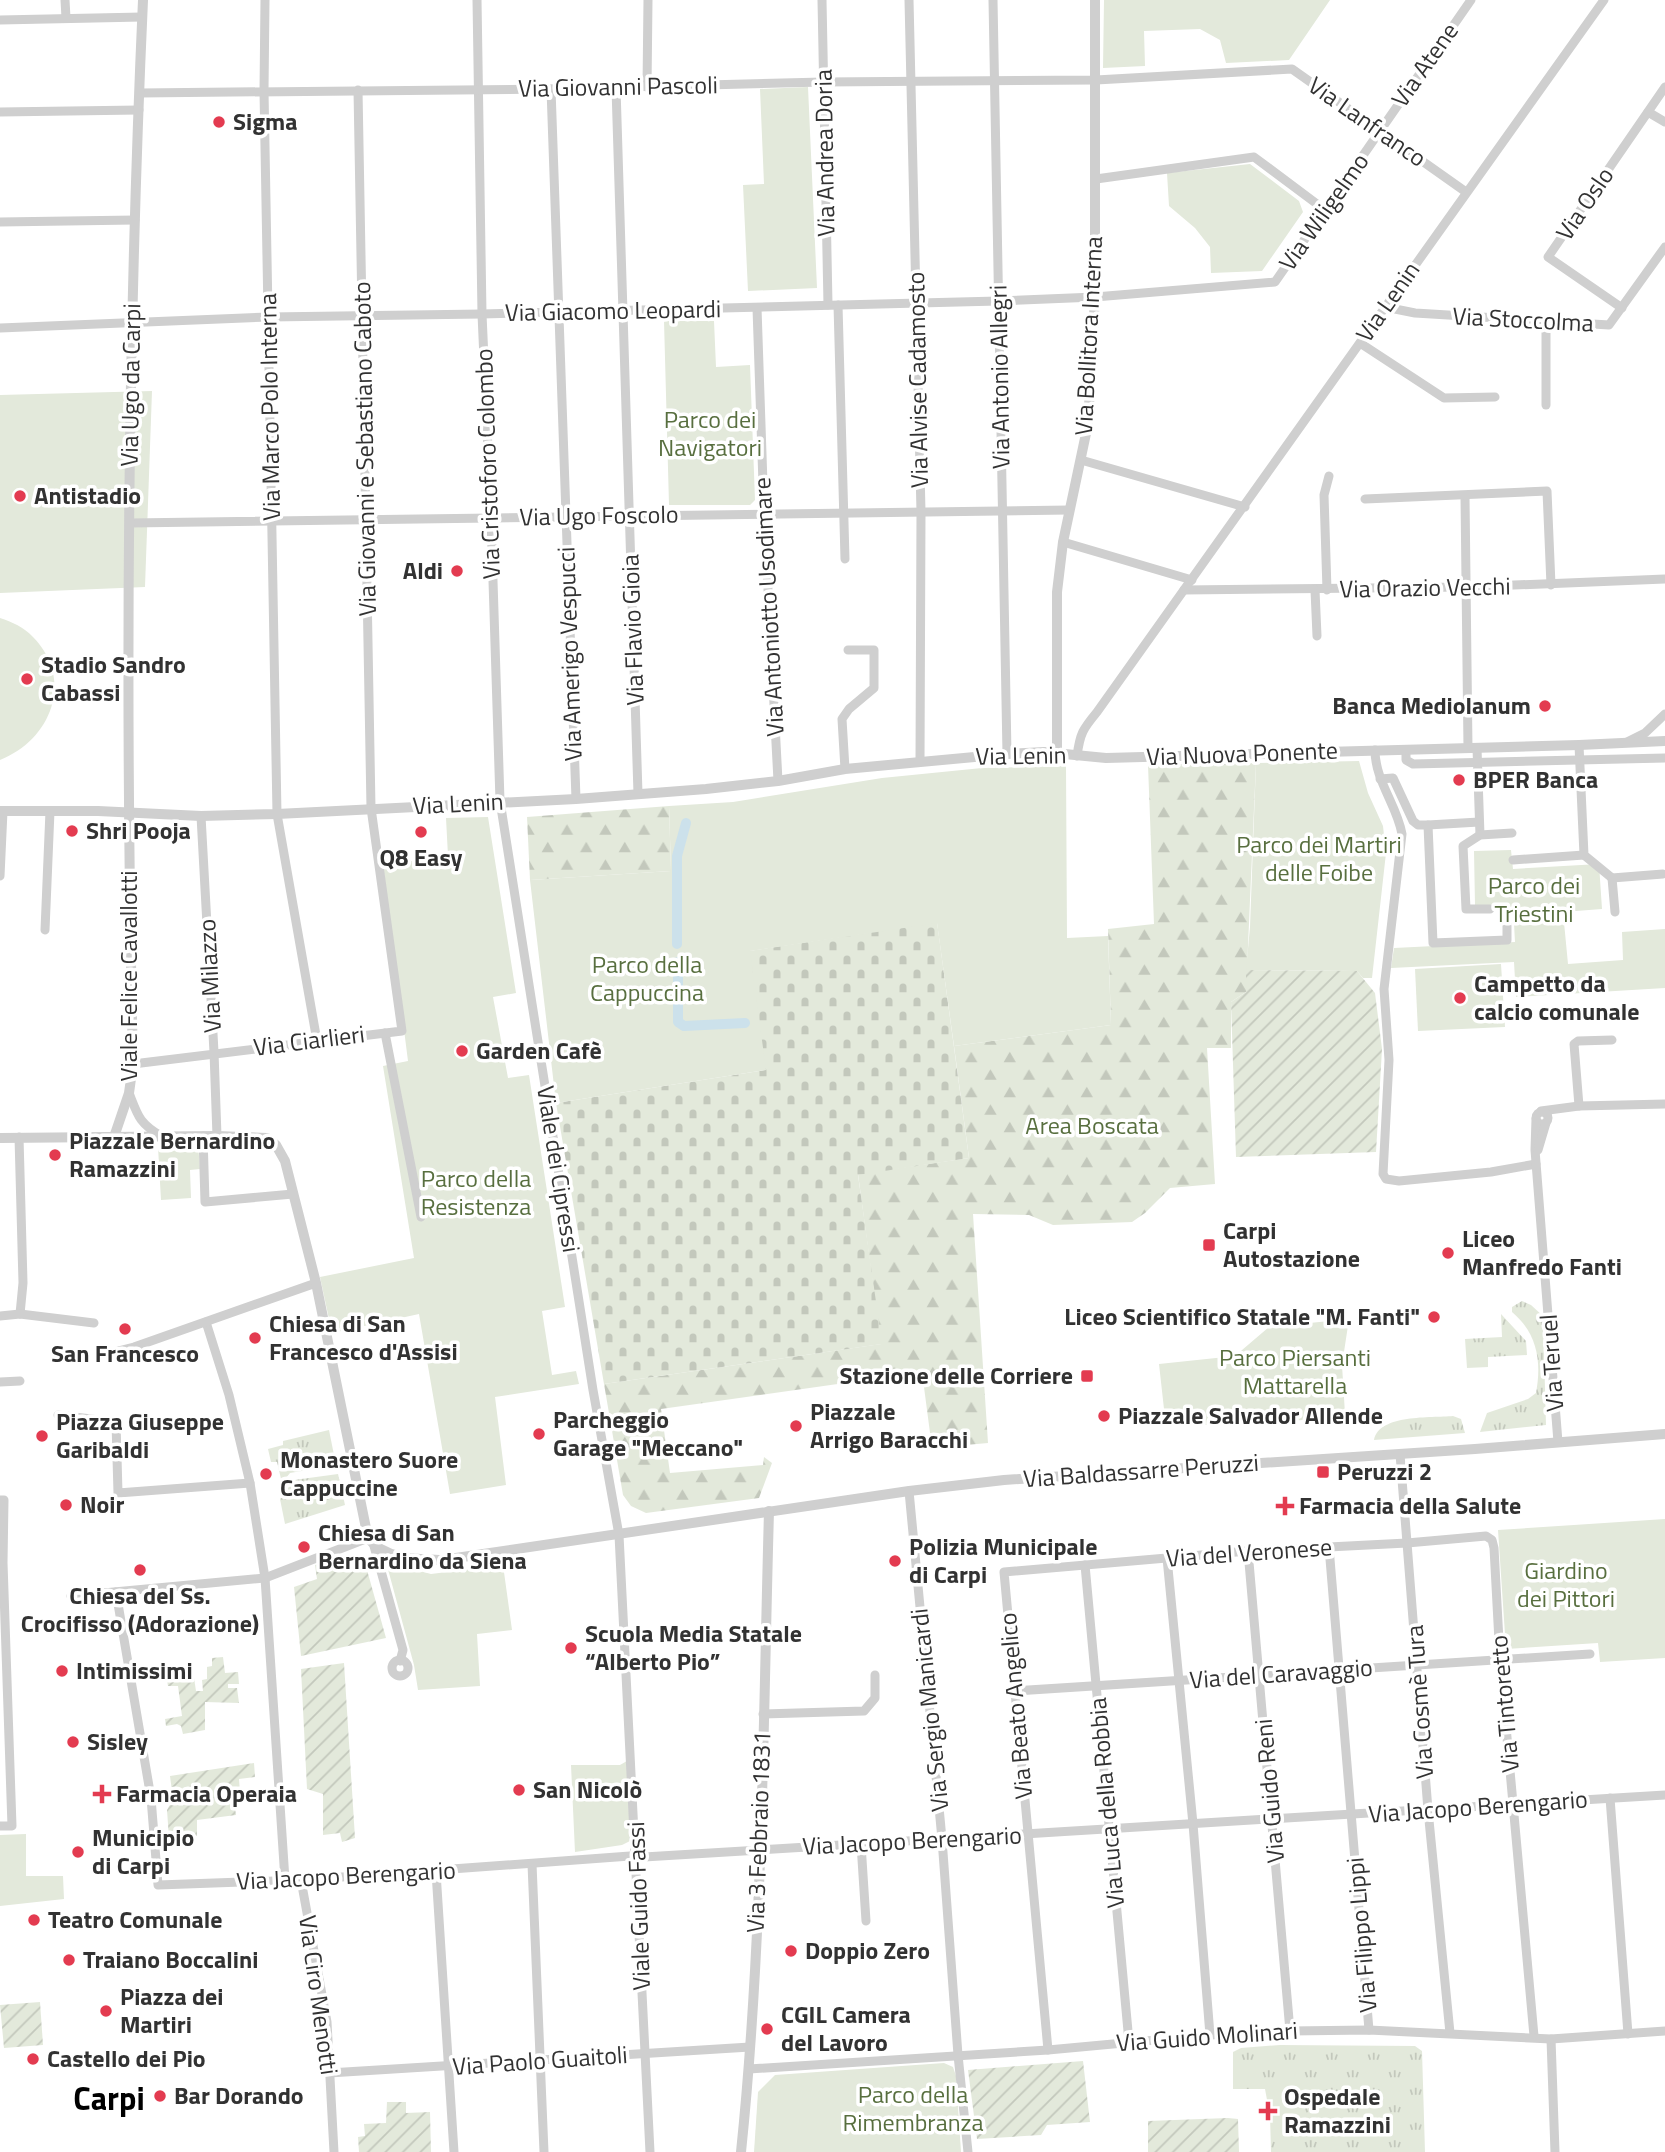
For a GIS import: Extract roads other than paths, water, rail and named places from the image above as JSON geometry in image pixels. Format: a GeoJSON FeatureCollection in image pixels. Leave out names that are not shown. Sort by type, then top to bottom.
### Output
{"type":"FeatureCollection","features":[{"type":"Feature","properties":{"kind":"street"},"geometry":{"type":"LineString","coordinates":[[65,0],[66,18]]}},
{"type":"Feature","properties":{"kind":"street","name":"Via Ugo da Carpi"},"geometry":{"type":"LineString","coordinates":[[129,813],[131,321],[143,0]]}},
{"type":"Feature","properties":{"kind":"street","name":"Via Marco Polo Interna"},"geometry":{"type":"LineString","coordinates":[[265,0],[264,91],[277,814],[317,1041]]}},
{"type":"Feature","properties":{"kind":"street","name":"Via Cristoforo Colombo"},"geometry":{"type":"LineString","coordinates":[[477,0],[482,314],[500,801]]}},
{"type":"Feature","properties":{"kind":"street"},"geometry":{"type":"LineString","coordinates":[[647,87],[648,0]]}},
{"type":"Feature","properties":{"kind":"street","name":"Via Andrea Doria"},"geometry":{"type":"LineString","coordinates":[[822,0],[823,82],[845,559]]}},
{"type":"Feature","properties":{"kind":"street","name":"Via Alvise Cadamosto"},"geometry":{"type":"LineString","coordinates":[[909,0],[921,512],[920,761]]}},
{"type":"Feature","properties":{"kind":"street","name":"Via Antonio Allegri"},"geometry":{"type":"LineString","coordinates":[[993,0],[1007,754]]}},
{"type":"Feature","properties":{"kind":"street","name":"Via Bollitora Interna"},"geometry":{"type":"LineString","coordinates":[[1057,753],[1057,592],[1063,542],[1088,424],[1095,297],[1095,0]]}},
{"type":"Feature","properties":{"kind":"street","name":"Via Atene"},"geometry":{"type":"LineString","coordinates":[[1379,131],[1471,0]]}},
{"type":"Feature","properties":{"kind":"street","name":"Via Lenin"},"geometry":{"type":"LineString","coordinates":[[2,811],[201,816],[576,799],[778,781],[845,769],[920,761],[1007,754],[1057,753],[1077,756],[1080,733],[1084,726],[1185,590],[1604,0]]}},
{"type":"Feature","properties":{"kind":"street"},"geometry":{"type":"LineString","coordinates":[[0,20],[142,17]]}},
{"type":"Feature","properties":{"kind":"street","name":"Via Lanfranco"},"geometry":{"type":"LineString","coordinates":[[1096,80],[1292,69],[1466,192]]}},
{"type":"Feature","properties":{"kind":"street","name":"Via Giovanni Pascoli"},"geometry":{"type":"LineString","coordinates":[[139,93],[1096,80]]}},
{"type":"Feature","properties":{"kind":"street"},"geometry":{"type":"LineString","coordinates":[[1665,87],[1648,112],[1665,122]]}},
{"type":"Feature","properties":{"kind":"street","name":"Via Flavio Gioia"},"geometry":{"type":"LineString","coordinates":[[616,88],[638,794]]}},
{"type":"Feature","properties":{"kind":"street","name":"Via Amerigo Vespucci"},"geometry":{"type":"LineString","coordinates":[[551,89],[576,799]]}},
{"type":"Feature","properties":{"kind":"street","name":"Via Giovanni e Sebastiano Caboto"},"geometry":{"type":"LineString","coordinates":[[358,90],[371,808],[402,1031]]}},
{"type":"Feature","properties":{"kind":"street"},"geometry":{"type":"LineString","coordinates":[[0,112],[139,110]]}},
{"type":"Feature","properties":{"kind":"street","name":"Via Oslo"},"geometry":{"type":"LineString","coordinates":[[1622,308],[1548,257],[1648,112]]}},
{"type":"Feature","properties":{"kind":"street","name":"Via Wiligelmo"},"geometry":{"type":"LineString","coordinates":[[1095,297],[1275,282],[1379,131]]}},
{"type":"Feature","properties":{"kind":"street"},"geometry":{"type":"LineString","coordinates":[[1096,179],[1254,157],[1325,209]]}},
{"type":"Feature","properties":{"kind":"street"},"geometry":{"type":"LineString","coordinates":[[0,222],[135,220]]}},
{"type":"Feature","properties":{"kind":"street","name":"Via Stoccolma"},"geometry":{"type":"LineString","coordinates":[[1385,307],[1415,313],[1609,325],[1665,247]]}},
{"type":"Feature","properties":{"kind":"street","name":"Via Giacomo Leopardi"},"geometry":{"type":"LineString","coordinates":[[0,328],[269,317],[757,308],[1095,297]]}},
{"type":"Feature","properties":{"kind":"street","name":"Via Antoniotto Usodimare"},"geometry":{"type":"LineString","coordinates":[[757,308],[778,781]]}},
{"type":"Feature","properties":{"kind":"street"},"geometry":{"type":"LineString","coordinates":[[1546,321],[1546,405]]}},
{"type":"Feature","properties":{"kind":"street"},"geometry":{"type":"LineString","coordinates":[[1360,343],[1444,398],[1495,397]]}},
{"type":"Feature","properties":{"kind":"street"},"geometry":{"type":"LineString","coordinates":[[1081,460],[1245,506]]}},
{"type":"Feature","properties":{"kind":"street"},"geometry":{"type":"LineString","coordinates":[[1327,590],[1324,495],[1329,476]]}},
{"type":"Feature","properties":{"kind":"street"},"geometry":{"type":"LineString","coordinates":[[1365,499],[1547,491],[1551,585]]}},
{"type":"Feature","properties":{"kind":"street"},"geometry":{"type":"LineString","coordinates":[[1465,496],[1473,748],[1478,763],[1480,835]]}},
{"type":"Feature","properties":{"kind":"street","name":"Via Ugo Foscolo"},"geometry":{"type":"LineString","coordinates":[[130,523],[1069,510]]}},
{"type":"Feature","properties":{"kind":"street"},"geometry":{"type":"LineString","coordinates":[[1063,542],[1192,580]]}},
{"type":"Feature","properties":{"kind":"street","name":"Via Orazio Vecchi"},"geometry":{"type":"LineString","coordinates":[[1185,590],[1466,587],[1665,579]]}},
{"type":"Feature","properties":{"kind":"street"},"geometry":{"type":"LineString","coordinates":[[1315,590],[1317,636]]}},
{"type":"Feature","properties":{"kind":"street"},"geometry":{"type":"LineString","coordinates":[[845,769],[842,719],[849,709],[874,688],[874,650],[848,650]]}},
{"type":"Feature","properties":{"kind":"street"},"geometry":{"type":"LineString","coordinates":[[1625,743],[1645,733],[1665,714]]}},
{"type":"Feature","properties":{"kind":"street","name":"Via Nuova Ponente"},"geometry":{"type":"LineString","coordinates":[[1077,756],[1106,758],[1665,741]]}},
{"type":"Feature","properties":{"kind":"street"},"geometry":{"type":"LineString","coordinates":[[1579,745],[1584,855]]}},
{"type":"Feature","properties":{"kind":"street"},"geometry":{"type":"LineString","coordinates":[[1375,750],[1375,767],[1400,823],[1402,834],[1384,989],[1389,1060],[1383,1174],[1386,1179],[1399,1181],[1491,1172],[1536,1161],[1543,1118],[1579,1106],[1665,1104]]}},
{"type":"Feature","properties":{"kind":"street","name":"Via Nuova Ponente"},"geometry":{"type":"LineString","coordinates":[[1406,750],[1406,760],[1413,764],[1665,758]]}},
{"type":"Feature","properties":{"kind":"street"},"geometry":{"type":"LineString","coordinates":[[1380,779],[1393,778],[1413,821],[1418,825],[1479,822]]}},
{"type":"Feature","properties":{"kind":"street","name":"Viale dei Cipressi"},"geometry":{"type":"LineString","coordinates":[[500,801],[591,1381],[619,1535]]}},
{"type":"Feature","properties":{"kind":"street"},"geometry":{"type":"LineString","coordinates":[[0,876],[2,811]]}},
{"type":"Feature","properties":{"kind":"street"},"geometry":{"type":"LineString","coordinates":[[45,930],[50,811]]}},
{"type":"Feature","properties":{"kind":"street","name":"Viale Felice Cavallotti"},"geometry":{"type":"LineString","coordinates":[[114,1137],[129,1093],[134,1064],[129,813]]}},
{"type":"Feature","properties":{"kind":"street","name":"Via Milazzo"},"geometry":{"type":"LineString","coordinates":[[201,816],[217,1136]]}},
{"type":"Feature","properties":{"kind":"street"},"geometry":{"type":"LineString","coordinates":[[1428,825],[1433,943],[1507,940],[1507,926]]}},
{"type":"Feature","properties":{"kind":"street"},"geometry":{"type":"LineString","coordinates":[[1490,909],[1465,909],[1463,846],[1480,835],[1512,833]]}},
{"type":"Feature","properties":{"kind":"street"},"geometry":{"type":"LineString","coordinates":[[1513,860],[1584,855],[1612,878],[1663,874]]}},
{"type":"Feature","properties":{"kind":"street"},"geometry":{"type":"LineString","coordinates":[[1612,878],[1615,912]]}},
{"type":"Feature","properties":{"kind":"street","name":"Via Ciarlieri"},"geometry":{"type":"LineString","coordinates":[[134,1064],[214,1052],[402,1031]]}},
{"type":"Feature","properties":{"kind":"street"},"geometry":{"type":"LineString","coordinates":[[385,1032],[421,1217]]}},
{"type":"Feature","properties":{"kind":"street"},"geometry":{"type":"LineString","coordinates":[[1579,1106],[1574,1044],[1578,1041],[1612,1040]]}},
{"type":"Feature","properties":{"kind":"street"},"geometry":{"type":"LineString","coordinates":[[129,1093],[145,1126],[163,1137]]}},
{"type":"Feature","properties":{"kind":"street"},"geometry":{"type":"LineString","coordinates":[[203,1136],[205,1202],[293,1195]]}},
{"type":"Feature","properties":{"kind":"street"},"geometry":{"type":"LineString","coordinates":[[0,1138],[217,1136],[267,1138],[276,1145],[285,1161],[316,1283],[371,1542],[403,1650],[400,1661]]}},
{"type":"Feature","properties":{"kind":"street"},"geometry":{"type":"LineString","coordinates":[[19,1137],[23,1283],[20,1314]]}},
{"type":"Feature","properties":{"kind":"street","name":"Via Teruel"},"geometry":{"type":"LineString","coordinates":[[1536,1161],[1558,1443]]}},
{"type":"Feature","properties":{"kind":"street"},"geometry":{"type":"LineString","coordinates":[[106,1354],[134,1347],[316,1283]]}},
{"type":"Feature","properties":{"kind":"street"},"geometry":{"type":"LineString","coordinates":[[0,1316],[20,1314],[94,1323]]}},
{"type":"Feature","properties":{"kind":"street"},"geometry":{"type":"LineString","coordinates":[[206,1322],[229,1395],[250,1483],[265,1578],[285,1880]]}},
{"type":"Feature","properties":{"kind":"street"},"geometry":{"type":"LineString","coordinates":[[0,1382],[20,1381]]}},
{"type":"Feature","properties":{"kind":"street"},"geometry":{"type":"LineString","coordinates":[[58,1415],[116,1422],[118,1493],[250,1483]]}},
{"type":"Feature","properties":{"kind":"street","name":"Via Baldassarre Peruzzi"},"geometry":{"type":"LineString","coordinates":[[371,1542],[401,1558],[442,1560],[909,1491],[1004,1480],[1665,1434]]}},
{"type":"Feature","properties":{"kind":"street","name":"Via Cosmè Tura"},"geometry":{"type":"LineString","coordinates":[[1400,1454],[1428,1810],[1450,2033]]}},
{"type":"Feature","properties":{"kind":"street","name":"Via Sergio Manicardi"},"geometry":{"type":"LineString","coordinates":[[909,1491],[968,2152]]}},
{"type":"Feature","properties":{"kind":"street"},"geometry":{"type":"LineString","coordinates":[[0,1826],[12,1826],[2,1500]]}},
{"type":"Feature","properties":{"kind":"street","name":"Via 3 Febbraio 1831"},"geometry":{"type":"LineString","coordinates":[[741,2152],[749,2069],[760,1850],[769,1511]]}},
{"type":"Feature","properties":{"kind":"street","name":"Viale Guido Fassi"},"geometry":{"type":"LineString","coordinates":[[619,1535],[650,2152]]}},
{"type":"Feature","properties":{"kind":"street","name":"Via del Veronese"},"geometry":{"type":"LineString","coordinates":[[1004,1572],[1248,1551],[1486,1536],[1492,1540]]}},
{"type":"Feature","properties":{"kind":"street","name":"Via Tintoretto"},"geometry":{"type":"LineString","coordinates":[[1492,1540],[1500,1660],[1534,2036]]}},
{"type":"Feature","properties":{"kind":"street"},"geometry":{"type":"LineString","coordinates":[[71,1596],[265,1578],[371,1542]]}},
{"type":"Feature","properties":{"kind":"street","name":"Via Filippo Lippi"},"geometry":{"type":"LineString","coordinates":[[1329,1547],[1369,2030]]}},
{"type":"Feature","properties":{"kind":"street","name":"Via Guido Reni"},"geometry":{"type":"LineString","coordinates":[[1248,1551],[1290,2031]]}},
{"type":"Feature","properties":{"kind":"street"},"geometry":{"type":"LineString","coordinates":[[1167,1558],[1210,2035]]}},
{"type":"Feature","properties":{"kind":"street","name":"Via Luca della Robbia"},"geometry":{"type":"LineString","coordinates":[[1085,1565],[1129,2042]]}},
{"type":"Feature","properties":{"kind":"street","name":"Via Beato Angelico"},"geometry":{"type":"LineString","coordinates":[[1004,1572],[1048,2050]]}},
{"type":"Feature","properties":{"kind":"street","name":"Via Jacopo Berengario"},"geometry":{"type":"LineString","coordinates":[[116,1592],[151,1798],[158,1885],[301,1880],[1665,1795]]}},
{"type":"Feature","properties":{"kind":"street","name":"Via del Caravaggio"},"geometry":{"type":"LineString","coordinates":[[1014,1690],[1590,1654]]}},
{"type":"Feature","properties":{"kind":"street"},"geometry":{"type":"LineString","coordinates":[[763,1714],[864,1711],[875,1698],[875,1675]]}},
{"type":"Feature","properties":{"kind":"street"},"geometry":{"type":"LineString","coordinates":[[1610,1798],[1628,2034]]}},
{"type":"Feature","properties":{"kind":"street"},"geometry":{"type":"LineString","coordinates":[[861,1844],[866,1921]]}},
{"type":"Feature","properties":{"kind":"street"},"geometry":{"type":"LineString","coordinates":[[532,1864],[544,2152]]}},
{"type":"Feature","properties":{"kind":"street"},"geometry":{"type":"LineString","coordinates":[[436,1871],[454,2152]]}},
{"type":"Feature","properties":{"kind":"street","name":"Via Ciro Menotti"},"geometry":{"type":"LineString","coordinates":[[301,1880],[327,2022],[334,2152]]}},
{"type":"Feature","properties":{"kind":"street","name":"Via Guido Molinari"},"geometry":{"type":"LineString","coordinates":[[749,2069],[1290,2031],[1369,2030],[1534,2036],[1551,2039],[1665,2031]]}},
{"type":"Feature","properties":{"kind":"street"},"geometry":{"type":"LineString","coordinates":[[1551,2039],[1555,2152]]}},
{"type":"Feature","properties":{"kind":"street","name":"Via Paolo Guaitoli"},"geometry":{"type":"LineString","coordinates":[[329,2073],[750,2047]]}},
{"type":"Feature","properties":{"kind":"waterway"},"geometry":{"type":"LineString","coordinates":[[677,944],[677,856],[686,823]]}},
{"type":"Feature","properties":{"kind":"waterway"},"geometry":{"type":"LineString","coordinates":[[678,962],[678,1022],[684,1026],[745,1023]]}},
{"type":"Feature","properties":{"kind":"place","name":"Sigma"},"geometry":{"type":"Point","coordinates":[219,122]}},
{"type":"Feature","properties":{"kind":"place","name":"Antistadio"},"geometry":{"type":"Point","coordinates":[20,496]}},
{"type":"Feature","properties":{"kind":"place","name":"Aldi"},"geometry":{"type":"Point","coordinates":[457,571]}},
{"type":"Feature","properties":{"kind":"place","name":"Stadio Sandro Cabassi"},"geometry":{"type":"Point","coordinates":[27,679]}},
{"type":"Feature","properties":{"kind":"place","name":"Banca Mediolanum"},"geometry":{"type":"Point","coordinates":[1545,706]}},
{"type":"Feature","properties":{"kind":"place","name":"BPER Banca"},"geometry":{"type":"Point","coordinates":[1459,780]}},
{"type":"Feature","properties":{"kind":"place","name":"Shri Pooja"},"geometry":{"type":"Point","coordinates":[72,831]}},
{"type":"Feature","properties":{"kind":"place","name":"Q8 Easy"},"geometry":{"type":"Point","coordinates":[421,832]}},
{"type":"Feature","properties":{"kind":"place","name":"Campetto da calcio comunale"},"geometry":{"type":"Point","coordinates":[1460,998]}},
{"type":"Feature","properties":{"kind":"place","name":"Garden Cafè"},"geometry":{"type":"Point","coordinates":[462,1051]}},
{"type":"Feature","properties":{"kind":"place","name":"Piazzale Bernardino Ramazzini"},"geometry":{"type":"Point","coordinates":[55,1155]}},
{"type":"Feature","properties":{"kind":"place","name":"Carpi Autostazione"},"geometry":{"type":"Point","coordinates":[1209,1245]}},
{"type":"Feature","properties":{"kind":"place","name":"Liceo Manfredo Fanti"},"geometry":{"type":"Point","coordinates":[1448,1253]}},
{"type":"Feature","properties":{"kind":"place","name":"Liceo Scientifico Statale \"M. Fanti\""},"geometry":{"type":"Point","coordinates":[1434,1317]}},
{"type":"Feature","properties":{"kind":"place","name":"San Francesco"},"geometry":{"type":"Point","coordinates":[125,1329]}},
{"type":"Feature","properties":{"kind":"place","name":"Chiesa di San Francesco d'Assisi"},"geometry":{"type":"Point","coordinates":[255,1338]}},
{"type":"Feature","properties":{"kind":"place","name":"Stazione delle Corriere"},"geometry":{"type":"Point","coordinates":[1087,1376]}},
{"type":"Feature","properties":{"kind":"place","name":"Piazzale Salvador Allende"},"geometry":{"type":"Point","coordinates":[1104,1416]}},
{"type":"Feature","properties":{"kind":"place","name":"Piazzale Arrigo Baracchi"},"geometry":{"type":"Point","coordinates":[796,1426]}},
{"type":"Feature","properties":{"kind":"place","name":"Parcheggio Garage \"Meccano\""},"geometry":{"type":"Point","coordinates":[539,1434]}},
{"type":"Feature","properties":{"kind":"place","name":"Piazza Giuseppe Garibaldi"},"geometry":{"type":"Point","coordinates":[42,1436]}},
{"type":"Feature","properties":{"kind":"place","name":"Peruzzi 2"},"geometry":{"type":"Point","coordinates":[1323,1472]}},
{"type":"Feature","properties":{"kind":"place","name":"Monastero Suore Cappuccine"},"geometry":{"type":"Point","coordinates":[266,1474]}},
{"type":"Feature","properties":{"kind":"place","name":"Noir"},"geometry":{"type":"Point","coordinates":[66,1505]}},
{"type":"Feature","properties":{"kind":"place","name":"Farmacia della Salute"},"geometry":{"type":"Point","coordinates":[1285,1506]}},
{"type":"Feature","properties":{"kind":"place","name":"Chiesa di San Bernardino da Siena"},"geometry":{"type":"Point","coordinates":[304,1547]}},
{"type":"Feature","properties":{"kind":"place","name":"Polizia Municipale di Carpi"},"geometry":{"type":"Point","coordinates":[895,1561]}},
{"type":"Feature","properties":{"kind":"place","name":"Chiesa del Ss. Crocifisso (Adorazione)"},"geometry":{"type":"Point","coordinates":[140,1570]}},
{"type":"Feature","properties":{"kind":"place","name":"Scuola Media Statale “Alberto Pio”"},"geometry":{"type":"Point","coordinates":[571,1648]}},
{"type":"Feature","properties":{"kind":"place","name":"Intimissimi"},"geometry":{"type":"Point","coordinates":[62,1671]}},
{"type":"Feature","properties":{"kind":"place","name":"Sisley"},"geometry":{"type":"Point","coordinates":[73,1742]}},
{"type":"Feature","properties":{"kind":"place","name":"San Nicolò"},"geometry":{"type":"Point","coordinates":[519,1790]}},
{"type":"Feature","properties":{"kind":"place","name":"Farmacia Operaia"},"geometry":{"type":"Point","coordinates":[102,1794]}},
{"type":"Feature","properties":{"kind":"place","name":"Municipio di Carpi"},"geometry":{"type":"Point","coordinates":[78,1852]}},
{"type":"Feature","properties":{"kind":"place","name":"Teatro Comunale"},"geometry":{"type":"Point","coordinates":[34,1920]}},
{"type":"Feature","properties":{"kind":"place","name":"Doppio Zero"},"geometry":{"type":"Point","coordinates":[791,1951]}},
{"type":"Feature","properties":{"kind":"place","name":"Traiano Boccalini"},"geometry":{"type":"Point","coordinates":[69,1960]}},
{"type":"Feature","properties":{"kind":"place","name":"Piazza dei Martiri"},"geometry":{"type":"Point","coordinates":[106,2011]}},
{"type":"Feature","properties":{"kind":"place","name":"CGIL Camera del Lavoro"},"geometry":{"type":"Point","coordinates":[767,2029]}},
{"type":"Feature","properties":{"kind":"place","name":"Castello dei Pio"},"geometry":{"type":"Point","coordinates":[33,2059]}},
{"type":"Feature","properties":{"kind":"place","name":"Bar Dorando"},"geometry":{"type":"Point","coordinates":[160,2096]}},
{"type":"Feature","properties":{"kind":"place","name":"Ospedale Ramazzini"},"geometry":{"type":"Point","coordinates":[1268,2111]}},
{"type":"Feature","properties":{"kind":"district","name":"Carpi"},"geometry":{"type":"Point","coordinates":[109,2099]}},
{"type":"Feature","properties":{"kind":"park label","name":"Parco dei Navigatori"},"geometry":{"type":"Point","coordinates":[710,434]}},
{"type":"Feature","properties":{"kind":"park label","name":"Parco dei Martiri delle Foibe"},"geometry":{"type":"Point","coordinates":[1319,859]}},
{"type":"Feature","properties":{"kind":"park label","name":"Parco dei Triestini"},"geometry":{"type":"Point","coordinates":[1534,900]}},
{"type":"Feature","properties":{"kind":"park label","name":"Parco della Cappuccina"},"geometry":{"type":"Point","coordinates":[647,979]}},
{"type":"Feature","properties":{"kind":"park label","name":"Area Boscata"},"geometry":{"type":"Point","coordinates":[1092,1126]}},
{"type":"Feature","properties":{"kind":"park label","name":"Parco della Resistenza"},"geometry":{"type":"Point","coordinates":[476,1193]}},
{"type":"Feature","properties":{"kind":"park label","name":"Parco Piersanti Mattarella"},"geometry":{"type":"Point","coordinates":[1295,1372]}},
{"type":"Feature","properties":{"kind":"park label","name":"Giardino dei Pittori"},"geometry":{"type":"Point","coordinates":[1566,1585]}},
{"type":"Feature","properties":{"kind":"park label","name":"Parco della Rimembranza"},"geometry":{"type":"Point","coordinates":[913,2109]}}]}
